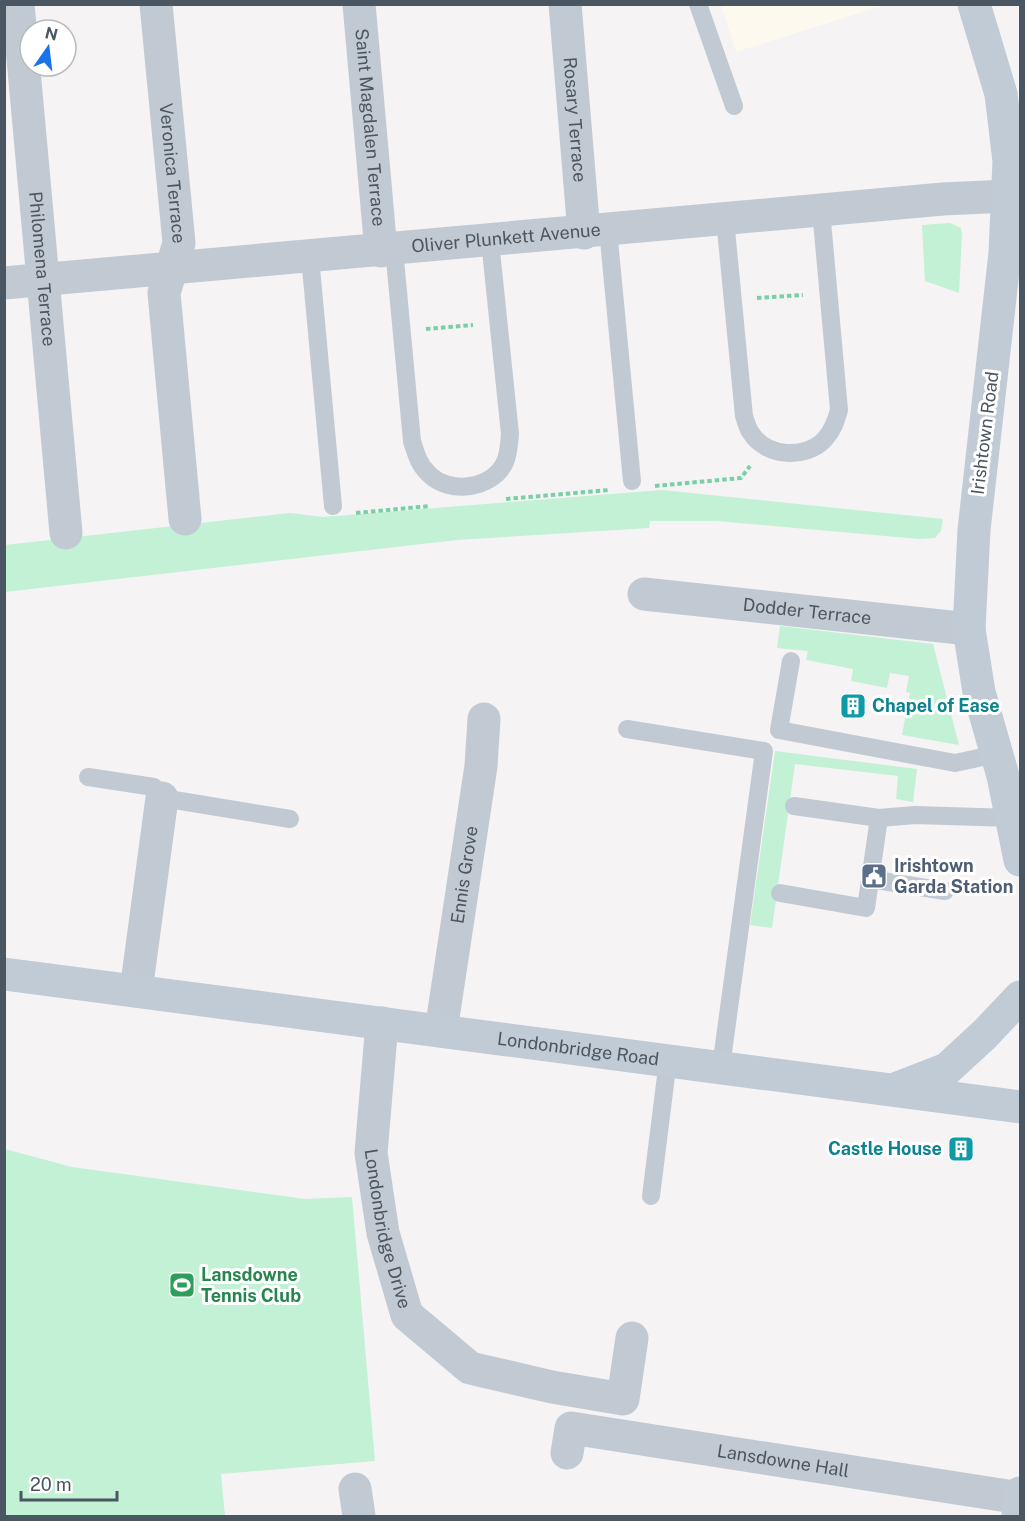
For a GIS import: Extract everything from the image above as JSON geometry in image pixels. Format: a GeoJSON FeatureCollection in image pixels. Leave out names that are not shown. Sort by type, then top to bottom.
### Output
{"type":"FeatureCollection","features":[{"type":"Feature","properties":{"kind":"main road","name":"Irishtown Road"},"geometry":{"type":"LineString","coordinates":[[974,4],[1001,94],[1014,199],[1005,253],[974,530],[969,629],[979,692],[1007,766],[1012,818],[1020,860]]}},
{"type":"Feature","properties":{"kind":"main road","name":"Londonbridge Road"},"geometry":{"type":"LineString","coordinates":[[4,974],[1020,1107]]}},
{"type":"Feature","properties":{"kind":"main road"},"geometry":{"type":"LineString","coordinates":[[893,1089],[947,1069],[1020,997]]}},
{"type":"Feature","properties":{"kind":"main road"},"geometry":{"type":"LineString","coordinates":[[1018,1516],[1020,1493]]}},
{"type":"Feature","properties":{"kind":"street","name":"Philomena Terrace"},"geometry":{"type":"LineString","coordinates":[[18,4],[66,533]]}},
{"type":"Feature","properties":{"kind":"street","name":"Veronica Terrace"},"geometry":{"type":"LineString","coordinates":[[156,4],[179,243],[164,293],[185,519]]}},
{"type":"Feature","properties":{"kind":"street","name":"Saint Magdalen Terrace"},"geometry":{"type":"LineString","coordinates":[[359,4],[387,250]]}},
{"type":"Feature","properties":{"kind":"street","name":"Rosary Terrace"},"geometry":{"type":"LineString","coordinates":[[564,4],[596,232]]}},
{"type":"Feature","properties":{"kind":"street","name":"Oliver Plunkett Avenue"},"geometry":{"type":"LineString","coordinates":[[4,283],[596,232],[821,210],[1014,199]]}},
{"type":"Feature","properties":{"kind":"street","name":"Dodder Terrace"},"geometry":{"type":"LineString","coordinates":[[644,594],[969,629]]}},
{"type":"Feature","properties":{"kind":"street","name":"Ennis Grove"},"geometry":{"type":"LineString","coordinates":[[441,1031],[481,766],[484,719]]}},
{"type":"Feature","properties":{"kind":"street"},"geometry":{"type":"LineString","coordinates":[[136,991],[162,798]]}},
{"type":"Feature","properties":{"kind":"street","name":"Londonbridge Drive"},"geometry":{"type":"LineString","coordinates":[[382,1023],[371,1153],[383,1233],[407,1315],[470,1368],[552,1388],[623,1399],[632,1338]]}},
{"type":"Feature","properties":{"kind":"street","name":"Lansdowne Hall"},"geometry":{"type":"LineString","coordinates":[[567,1453],[571,1428],[1020,1498]]}},
{"type":"Feature","properties":{"kind":"lane"},"geometry":{"type":"LineString","coordinates":[[698,4],[735,106]]}},
{"type":"Feature","properties":{"kind":"lane"},"geometry":{"type":"LineString","coordinates":[[725,219],[744,416],[751,433],[765,447],[782,453],[807,450],[823,441],[834,427],[839,399],[821,210]]}},
{"type":"Feature","properties":{"kind":"lane"},"geometry":{"type":"LineString","coordinates":[[596,232],[626,485]]}},
{"type":"Feature","properties":{"kind":"lane"},"geometry":{"type":"LineString","coordinates":[[387,250],[402,331],[412,441],[418,461],[430,476],[451,486],[469,487],[489,481],[505,463],[510,434],[490,241]]}},
{"type":"Feature","properties":{"kind":"lane"},"geometry":{"type":"LineString","coordinates":[[310,257],[333,506]]}},
{"type":"Feature","properties":{"kind":"lane"},"geometry":{"type":"LineString","coordinates":[[792,661],[779,730],[955,763],[1007,766]]}},
{"type":"Feature","properties":{"kind":"lane"},"geometry":{"type":"LineString","coordinates":[[627,729],[764,751],[721,1067]]}},
{"type":"Feature","properties":{"kind":"lane"},"geometry":{"type":"LineString","coordinates":[[88,777],[154,787],[162,798],[290,819]]}},
{"type":"Feature","properties":{"kind":"lane"},"geometry":{"type":"LineString","coordinates":[[794,806],[879,818],[915,815],[1012,818]]}},
{"type":"Feature","properties":{"kind":"lane"},"geometry":{"type":"LineString","coordinates":[[780,893],[866,908],[879,818]]}},
{"type":"Feature","properties":{"kind":"lane"},"geometry":{"type":"LineString","coordinates":[[870,879],[945,891]]}},
{"type":"Feature","properties":{"kind":"lane"},"geometry":{"type":"LineString","coordinates":[[651,1196],[668,1060]]}},
{"type":"Feature","properties":{"kind":"path"},"geometry":{"type":"LineString","coordinates":[[732,301],[829,293]]}},
{"type":"Feature","properties":{"kind":"path"},"geometry":{"type":"LineString","coordinates":[[402,331],[499,322]]}},
{"type":"Feature","properties":{"kind":"path"},"geometry":{"type":"LineString","coordinates":[[654,486],[741,478],[765,447]]}},
{"type":"Feature","properties":{"kind":"path"},"geometry":{"type":"LineString","coordinates":[[494,500],[626,485]]}},
{"type":"Feature","properties":{"kind":"path"},"geometry":{"type":"LineString","coordinates":[[333,506],[334,515],[436,505]]}},
{"type":"Feature","properties":{"kind":"shaded area"},"geometry":{"type":"Polygon","coordinates":[[[721,4],[889,4],[736,52],[721,5],[721,4]]]}},
{"type":"Feature","properties":{"kind":"green space"},"geometry":{"type":"Polygon","coordinates":[[[950,223],[961,228],[962,235],[959,293],[925,281],[922,225],[950,223]]]}},
{"type":"Feature","properties":{"kind":"green space"},"geometry":{"type":"Polygon","coordinates":[[[662,490],[943,519],[941,531],[935,538],[919,539],[717,521],[650,521],[649,528],[457,540],[5,592],[5,545],[290,513],[323,517],[662,490]]]}},
{"type":"Feature","properties":{"kind":"green space"},"geometry":{"type":"Polygon","coordinates":[[[780,626],[933,644],[959,745],[902,735],[910,693],[906,692],[909,676],[890,673],[887,688],[851,681],[853,669],[806,660],[808,651],[777,648],[780,626]]]}},
{"type":"Feature","properties":{"kind":"green space"},"geometry":{"type":"Polygon","coordinates":[[[775,751],[917,769],[913,802],[896,799],[898,776],[795,764],[772,928],[750,925],[775,751]]]}},
{"type":"Feature","properties":{"kind":"green space","name":"Lansdowne Tennis Club"},"geometry":{"type":"Polygon","coordinates":[[[5,1149],[72,1167],[305,1199],[352,1197],[375,1461],[221,1474],[225,1516],[5,1516],[5,1149]]]}},
{"type":"Feature","properties":{"kind":"place","name":"Chapel of Ease"},"geometry":{"type":"Point","coordinates":[853,706]}},
{"type":"Feature","properties":{"kind":"place","name":"Irishtown Garda Station"},"geometry":{"type":"Point","coordinates":[874,876]}},
{"type":"Feature","properties":{"kind":"place","name":"Castle House"},"geometry":{"type":"Point","coordinates":[961,1149]}},
{"type":"Feature","properties":{"kind":"place","name":"Lansdowne Tennis Club"},"geometry":{"type":"Point","coordinates":[182,1285]}}]}
